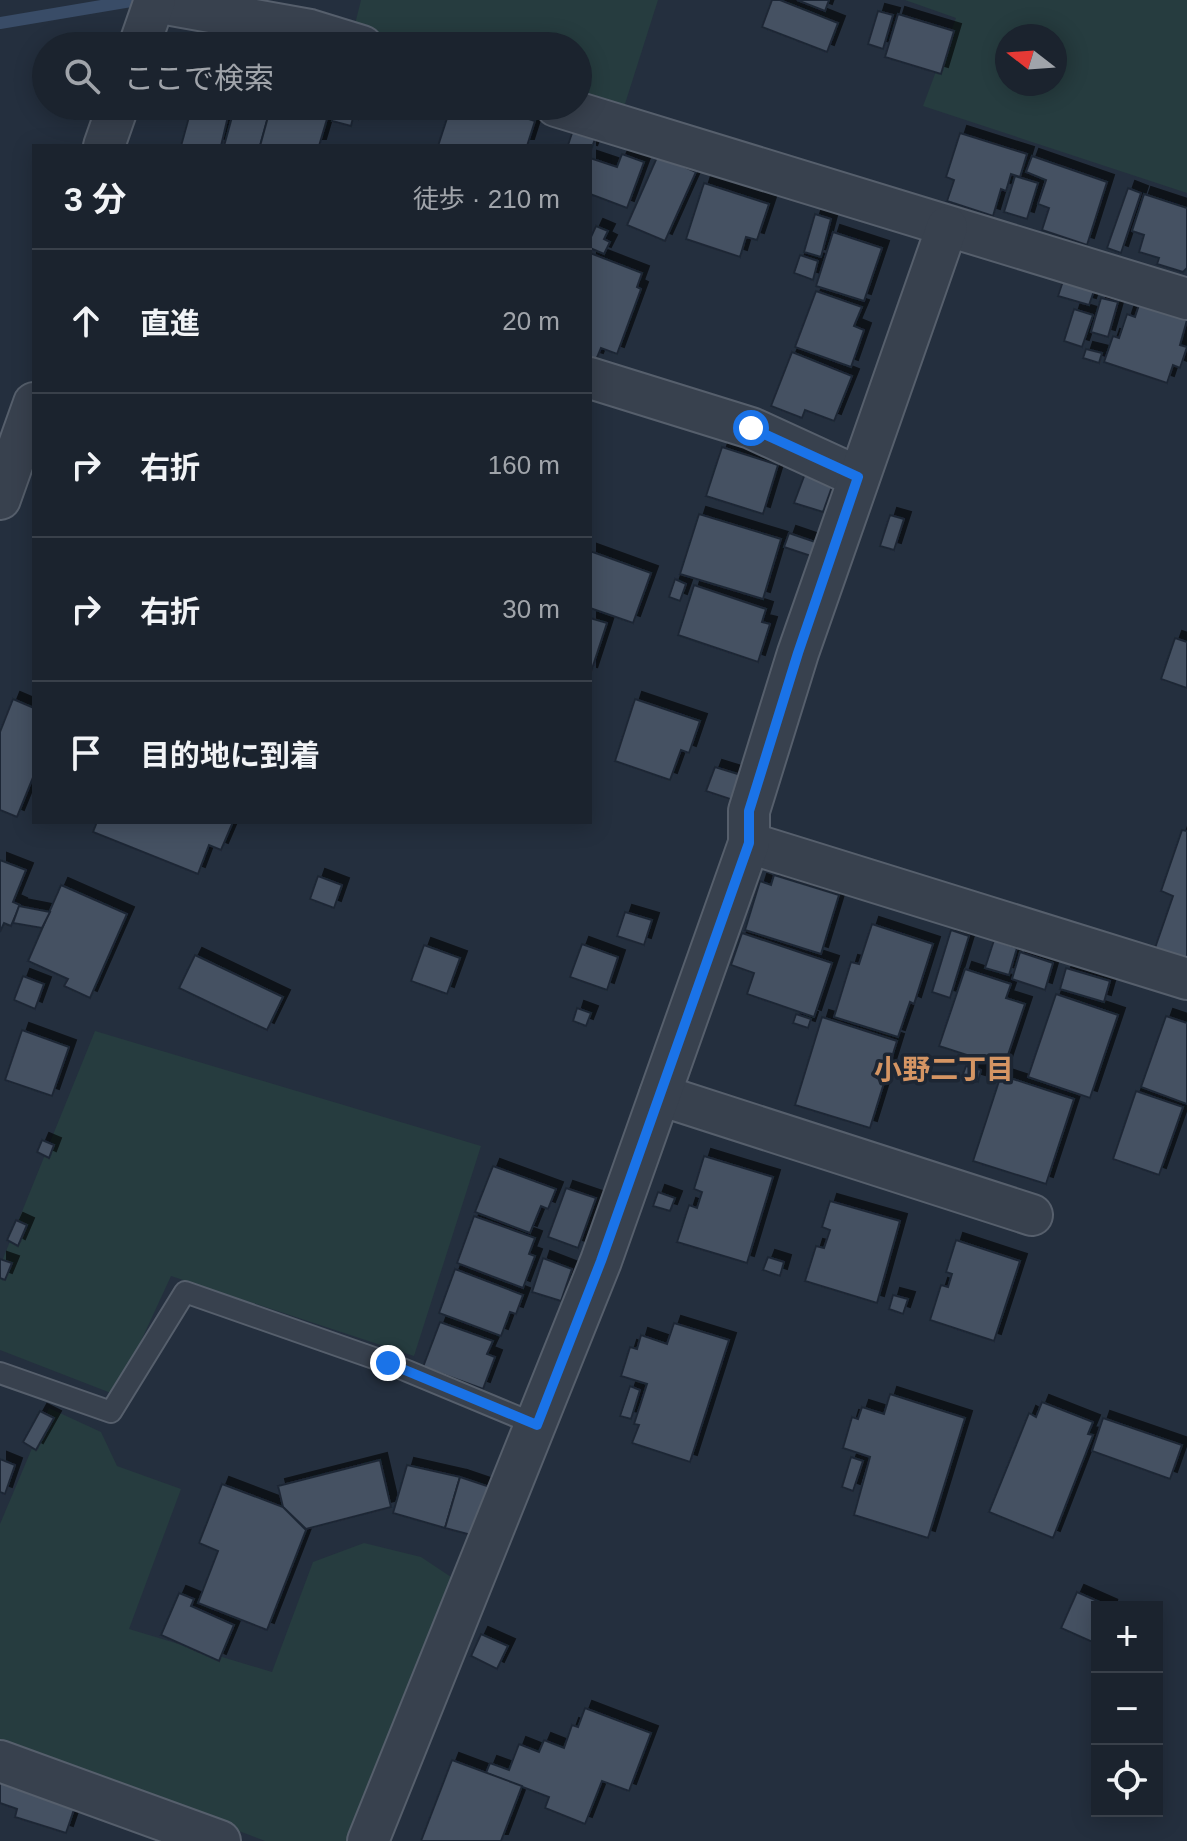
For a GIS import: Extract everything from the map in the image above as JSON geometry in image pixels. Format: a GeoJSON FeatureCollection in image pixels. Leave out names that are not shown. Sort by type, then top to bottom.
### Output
{"type":"FeatureCollection","features":[{"type":"Feature","properties":{"kind":"street"},"geometry":{"type":"LineString","coordinates":[[144,32],[155,1],[316,32]]}},
{"type":"Feature","properties":{"kind":"street"},"geometry":{"type":"LineString","coordinates":[[592,117],[1187,299]]}},
{"type":"Feature","properties":{"kind":"street"},"geometry":{"type":"LineString","coordinates":[[105,144],[113,120]]}},
{"type":"Feature","properties":{"kind":"street"},"geometry":{"type":"LineString","coordinates":[[368,1841],[601,1261],[749,843],[749,811],[798,653],[947,227]]}},
{"type":"Feature","properties":{"kind":"street"},"geometry":{"type":"LineString","coordinates":[[592,379],[751,428],[858,477]]}},
{"type":"Feature","properties":{"kind":"street"},"geometry":{"type":"LineString","coordinates":[[0,499],[32,409]]}},
{"type":"Feature","properties":{"kind":"street"},"geometry":{"type":"LineString","coordinates":[[749,843],[1187,979]]}},
{"type":"Feature","properties":{"kind":"street"},"geometry":{"type":"LineString","coordinates":[[660,1095],[1032,1215]]}},
{"type":"Feature","properties":{"kind":"street"},"geometry":{"type":"LineString","coordinates":[[0,1761],[220,1841]]}},
{"type":"Feature","properties":{"kind":"lane"},"geometry":{"type":"LineString","coordinates":[[0,1373],[111,1412],[185,1292],[388,1363],[537,1425]]}},
{"type":"Feature","properties":{"kind":"green space"},"geometry":{"type":"Polygon","coordinates":[[[361,0],[658,0],[624,107],[592,97],[592,32],[368,32],[354,28],[361,0]]]}},
{"type":"Feature","properties":{"kind":"green space"},"geometry":{"type":"Polygon","coordinates":[[[905,0],[1187,0],[1187,193],[923,106],[956,18],[905,0]]]}},
{"type":"Feature","properties":{"kind":"green space"},"geometry":{"type":"Polygon","coordinates":[[[95,1031],[481,1146],[414,1356],[171,1276],[116,1395],[0,1350],[0,1266],[95,1031]]]}},
{"type":"Feature","properties":{"kind":"green space"},"geometry":{"type":"Polygon","coordinates":[[[49,1408],[101,1432],[117,1466],[181,1489],[129,1629],[272,1672],[313,1562],[364,1543],[421,1557],[454,1579],[361,1841],[265,1841],[0,1740],[0,1524],[49,1408]]]}},
{"type":"Feature","properties":{"kind":"building"},"geometry":{"type":"Polygon","coordinates":[[[772,0],[780,0],[838,23],[827,52],[762,27],[772,0]]]}},
{"type":"Feature","properties":{"kind":"building"},"geometry":{"type":"Polygon","coordinates":[[[797,0],[829,0],[825,11],[797,0]]]}},
{"type":"Feature","properties":{"kind":"building"},"geometry":{"type":"Polygon","coordinates":[[[878,11],[893,15],[883,49],[868,44],[878,11]]]}},
{"type":"Feature","properties":{"kind":"building"},"geometry":{"type":"Polygon","coordinates":[[[898,14],[954,31],[941,74],[885,57],[898,14]]]}},
{"type":"Feature","properties":{"kind":"building"},"geometry":{"type":"Polygon","coordinates":[[[188,120],[227,120],[221,144],[182,144],[188,120]]]}},
{"type":"Feature","properties":{"kind":"building"},"geometry":{"type":"Polygon","coordinates":[[[231,120],[267,120],[261,144],[225,144],[231,120]]]}},
{"type":"Feature","properties":{"kind":"building"},"geometry":{"type":"Polygon","coordinates":[[[267,120],[327,120],[320,144],[261,144],[267,120]]]}},
{"type":"Feature","properties":{"kind":"building"},"geometry":{"type":"Polygon","coordinates":[[[332,120],[352,120],[351,126],[332,120]]]}},
{"type":"Feature","properties":{"kind":"building"},"geometry":{"type":"Polygon","coordinates":[[[446,120],[535,121],[528,144],[439,144],[446,120]]]}},
{"type":"Feature","properties":{"kind":"building"},"geometry":{"type":"Polygon","coordinates":[[[573,130],[595,139],[592,147],[592,144],[568,144],[573,130]]]}},
{"type":"Feature","properties":{"kind":"building"},"geometry":{"type":"Polygon","coordinates":[[[960,133],[1027,154],[1020,177],[1011,174],[1006,191],[1001,189],[993,216],[947,201],[954,180],[946,177],[960,133]]]}},
{"type":"Feature","properties":{"kind":"building"},"geometry":{"type":"Polygon","coordinates":[[[622,154],[644,162],[627,208],[592,195],[592,159],[617,167],[622,154]]]}},
{"type":"Feature","properties":{"kind":"building"},"geometry":{"type":"Polygon","coordinates":[[[658,155],[696,172],[665,241],[627,225],[658,155]]]}},
{"type":"Feature","properties":{"kind":"building"},"geometry":{"type":"Polygon","coordinates":[[[1032,156],[1107,182],[1087,245],[1042,230],[1049,208],[1038,204],[1046,180],[1026,172],[1032,156]]]}},
{"type":"Feature","properties":{"kind":"building"},"geometry":{"type":"Polygon","coordinates":[[[1015,176],[1038,183],[1027,219],[1004,212],[1015,176]]]}},
{"type":"Feature","properties":{"kind":"building"},"geometry":{"type":"Polygon","coordinates":[[[704,183],[769,204],[757,240],[746,237],[740,257],[686,239],[704,183]]]}},
{"type":"Feature","properties":{"kind":"building"},"geometry":{"type":"Polygon","coordinates":[[[1128,188],[1141,193],[1121,253],[1107,248],[1128,188]]]}},
{"type":"Feature","properties":{"kind":"building"},"geometry":{"type":"Polygon","coordinates":[[[1144,194],[1187,208],[1187,268],[1183,272],[1157,264],[1159,258],[1139,252],[1144,235],[1132,231],[1144,194]]]}},
{"type":"Feature","properties":{"kind":"building"},"geometry":{"type":"Polygon","coordinates":[[[815,214],[831,219],[821,257],[804,252],[815,214]]]}},
{"type":"Feature","properties":{"kind":"building"},"geometry":{"type":"Polygon","coordinates":[[[596,226],[608,231],[604,239],[610,242],[604,254],[592,249],[592,235],[596,226]]]}},
{"type":"Feature","properties":{"kind":"building"},"geometry":{"type":"Polygon","coordinates":[[[833,232],[882,248],[864,301],[816,286],[833,232]]]}},
{"type":"Feature","properties":{"kind":"building"},"geometry":{"type":"Polygon","coordinates":[[[592,254],[642,273],[637,287],[641,289],[617,354],[601,348],[596,360],[592,359],[592,254]]]}},
{"type":"Feature","properties":{"kind":"building"},"geometry":{"type":"Polygon","coordinates":[[[800,255],[818,261],[813,280],[794,273],[800,255]]]}},
{"type":"Feature","properties":{"kind":"building"},"geometry":{"type":"Polygon","coordinates":[[[1063,281],[1094,291],[1089,305],[1058,296],[1063,281]]]}},
{"type":"Feature","properties":{"kind":"building"},"geometry":{"type":"Polygon","coordinates":[[[816,291],[862,307],[854,326],[864,330],[851,367],[795,347],[816,291]]]}},
{"type":"Feature","properties":{"kind":"building"},"geometry":{"type":"Polygon","coordinates":[[[1101,298],[1118,302],[1108,337],[1091,332],[1101,298]]]}},
{"type":"Feature","properties":{"kind":"building"},"geometry":{"type":"Polygon","coordinates":[[[1139,305],[1187,320],[1180,345],[1187,347],[1180,368],[1173,365],[1167,383],[1104,362],[1113,336],[1119,338],[1127,314],[1135,317],[1139,305]]]}},
{"type":"Feature","properties":{"kind":"building"},"geometry":{"type":"Polygon","coordinates":[[[1074,309],[1093,315],[1082,347],[1064,341],[1074,309]]]}},
{"type":"Feature","properties":{"kind":"building"},"geometry":{"type":"Polygon","coordinates":[[[1086,349],[1102,353],[1099,363],[1083,358],[1086,349]]]}},
{"type":"Feature","properties":{"kind":"building"},"geometry":{"type":"Polygon","coordinates":[[[792,352],[852,376],[834,421],[805,410],[802,418],[771,406],[792,352]]]}},
{"type":"Feature","properties":{"kind":"building"},"geometry":{"type":"Polygon","coordinates":[[[722,447],[778,465],[763,514],[706,496],[722,447]]]}},
{"type":"Feature","properties":{"kind":"building"},"geometry":{"type":"Polygon","coordinates":[[[806,471],[834,481],[823,512],[794,503],[806,471]]]}},
{"type":"Feature","properties":{"kind":"building"},"geometry":{"type":"Polygon","coordinates":[[[699,514],[781,539],[763,599],[680,574],[699,514]]]}},
{"type":"Feature","properties":{"kind":"building"},"geometry":{"type":"Polygon","coordinates":[[[890,515],[904,519],[894,550],[880,546],[890,515]]]}},
{"type":"Feature","properties":{"kind":"building"},"geometry":{"type":"Polygon","coordinates":[[[789,533],[821,544],[817,558],[784,547],[789,533]]]}},
{"type":"Feature","properties":{"kind":"building"},"geometry":{"type":"Polygon","coordinates":[[[592,552],[651,573],[633,623],[592,609],[592,552]]]}},
{"type":"Feature","properties":{"kind":"building"},"geometry":{"type":"Polygon","coordinates":[[[675,579],[686,584],[680,601],[669,597],[675,579]]]}},
{"type":"Feature","properties":{"kind":"building"},"geometry":{"type":"Polygon","coordinates":[[[694,585],[766,609],[762,622],[770,624],[758,662],[678,635],[694,585]]]}},
{"type":"Feature","properties":{"kind":"building"},"geometry":{"type":"Polygon","coordinates":[[[592,619],[607,623],[592,669],[592,619]]]}},
{"type":"Feature","properties":{"kind":"building"},"geometry":{"type":"Polygon","coordinates":[[[1175,638],[1187,642],[1187,688],[1161,679],[1175,638]]]}},
{"type":"Feature","properties":{"kind":"building"},"geometry":{"type":"Polygon","coordinates":[[[13,699],[32,707],[32,780],[17,817],[0,810],[0,732],[13,699]]]}},
{"type":"Feature","properties":{"kind":"building"},"geometry":{"type":"Polygon","coordinates":[[[635,699],[700,721],[689,753],[681,750],[670,780],[615,761],[635,699]]]}},
{"type":"Feature","properties":{"kind":"building"},"geometry":{"type":"Polygon","coordinates":[[[715,767],[741,775],[733,800],[706,791],[715,767]]]}},
{"type":"Feature","properties":{"kind":"building"},"geometry":{"type":"Polygon","coordinates":[[[96,824],[232,824],[221,850],[209,845],[198,874],[93,832],[96,824]]]}},
{"type":"Feature","properties":{"kind":"building"},"geometry":{"type":"Polygon","coordinates":[[[1182,830],[1187,831],[1187,960],[1155,948],[1173,896],[1161,891],[1182,830]]]}},
{"type":"Feature","properties":{"kind":"building"},"geometry":{"type":"Polygon","coordinates":[[[0,860],[26,870],[13,902],[20,905],[11,926],[4,923],[0,932],[0,860]]]}},
{"type":"Feature","properties":{"kind":"building"},"geometry":{"type":"Polygon","coordinates":[[[774,875],[839,895],[821,954],[745,930],[760,881],[771,885],[774,875]]]}},
{"type":"Feature","properties":{"kind":"building"},"geometry":{"type":"Polygon","coordinates":[[[318,876],[342,885],[334,908],[310,899],[318,876]]]}},
{"type":"Feature","properties":{"kind":"building"},"geometry":{"type":"Polygon","coordinates":[[[61,885],[127,914],[90,998],[64,986],[68,979],[28,961],[61,885]]]}},
{"type":"Feature","properties":{"kind":"building"},"geometry":{"type":"Polygon","coordinates":[[[19,906],[50,912],[42,928],[13,923],[19,906]]]}},
{"type":"Feature","properties":{"kind":"building"},"geometry":{"type":"Polygon","coordinates":[[[625,912],[652,920],[644,945],[617,936],[625,912]]]}},
{"type":"Feature","properties":{"kind":"building"},"geometry":{"type":"Polygon","coordinates":[[[872,924],[933,944],[914,1004],[910,1002],[898,1037],[834,1017],[851,962],[859,964],[872,924]]]}},
{"type":"Feature","properties":{"kind":"building"},"geometry":{"type":"Polygon","coordinates":[[[951,930],[969,936],[950,998],[932,992],[951,930]]]}},
{"type":"Feature","properties":{"kind":"building"},"geometry":{"type":"Polygon","coordinates":[[[742,933],[832,963],[814,1017],[747,994],[754,973],[731,965],[742,933]]]}},
{"type":"Feature","properties":{"kind":"building"},"geometry":{"type":"Polygon","coordinates":[[[994,940],[1017,948],[1009,975],[985,968],[994,940]]]}},
{"type":"Feature","properties":{"kind":"building"},"geometry":{"type":"Polygon","coordinates":[[[582,944],[618,957],[607,990],[570,977],[582,944]]]}},
{"type":"Feature","properties":{"kind":"building"},"geometry":{"type":"Polygon","coordinates":[[[424,945],[460,958],[447,994],[411,981],[424,945]]]}},
{"type":"Feature","properties":{"kind":"building"},"geometry":{"type":"Polygon","coordinates":[[[1020,952],[1053,963],[1045,990],[1012,979],[1020,952]]]}},
{"type":"Feature","properties":{"kind":"building"},"geometry":{"type":"Polygon","coordinates":[[[195,955],[283,997],[267,1030],[179,988],[195,955]]]}},
{"type":"Feature","properties":{"kind":"building"},"geometry":{"type":"Polygon","coordinates":[[[1066,968],[1110,981],[1104,1002],[1060,989],[1066,968]]]}},
{"type":"Feature","properties":{"kind":"building"},"geometry":{"type":"Polygon","coordinates":[[[965,969],[1011,984],[1006,998],[1025,1004],[1004,1067],[939,1046],[965,969]]]}},
{"type":"Feature","properties":{"kind":"building"},"geometry":{"type":"Polygon","coordinates":[[[23,976],[44,984],[35,1009],[14,1000],[23,976]]]}},
{"type":"Feature","properties":{"kind":"building"},"geometry":{"type":"Polygon","coordinates":[[[1056,994],[1118,1015],[1090,1098],[1028,1077],[1056,994]]]}},
{"type":"Feature","properties":{"kind":"building"},"geometry":{"type":"Polygon","coordinates":[[[577,1008],[591,1013],[586,1026],[573,1021],[577,1008]]]}},
{"type":"Feature","properties":{"kind":"building"},"geometry":{"type":"Polygon","coordinates":[[[796,1014],[811,1019],[808,1028],[793,1023],[796,1014]]]}},
{"type":"Feature","properties":{"kind":"building"},"geometry":{"type":"Polygon","coordinates":[[[1166,1016],[1187,1023],[1187,1104],[1141,1087],[1166,1016]]]}},
{"type":"Feature","properties":{"kind":"building"},"geometry":{"type":"Polygon","coordinates":[[[822,1017],[897,1041],[870,1128],[795,1105],[822,1017]]]}},
{"type":"Feature","properties":{"kind":"building"},"geometry":{"type":"Polygon","coordinates":[[[22,1030],[69,1047],[52,1096],[5,1080],[22,1030]]]}},
{"type":"Feature","properties":{"kind":"building"},"geometry":{"type":"Polygon","coordinates":[[[966,1066],[981,1070],[978,1082],[962,1077],[966,1066]]]}},
{"type":"Feature","properties":{"kind":"building"},"geometry":{"type":"Polygon","coordinates":[[[1001,1075],[1074,1099],[1046,1184],[973,1161],[1001,1075]]]}},
{"type":"Feature","properties":{"kind":"building"},"geometry":{"type":"Polygon","coordinates":[[[1136,1091],[1183,1107],[1159,1175],[1113,1159],[1136,1091]]]}},
{"type":"Feature","properties":{"kind":"building"},"geometry":{"type":"Polygon","coordinates":[[[42,1140],[54,1145],[49,1158],[37,1152],[42,1140]]]}},
{"type":"Feature","properties":{"kind":"building"},"geometry":{"type":"Polygon","coordinates":[[[704,1156],[773,1177],[747,1263],[677,1242],[689,1205],[697,1208],[702,1192],[694,1189],[704,1156]]]}},
{"type":"Feature","properties":{"kind":"building"},"geometry":{"type":"Polygon","coordinates":[[[493,1166],[556,1189],[548,1209],[541,1206],[530,1233],[475,1212],[493,1166]]]}},
{"type":"Feature","properties":{"kind":"building"},"geometry":{"type":"Polygon","coordinates":[[[566,1188],[596,1198],[578,1248],[548,1237],[566,1188]]]}},
{"type":"Feature","properties":{"kind":"building"},"geometry":{"type":"Polygon","coordinates":[[[658,1192],[675,1198],[670,1211],[653,1206],[658,1192]]]}},
{"type":"Feature","properties":{"kind":"building"},"geometry":{"type":"Polygon","coordinates":[[[830,1201],[900,1221],[877,1303],[805,1281],[816,1246],[824,1248],[830,1230],[822,1227],[830,1201]]]}},
{"type":"Feature","properties":{"kind":"building"},"geometry":{"type":"Polygon","coordinates":[[[474,1216],[535,1238],[529,1254],[535,1256],[523,1288],[457,1263],[474,1216]]]}},
{"type":"Feature","properties":{"kind":"building"},"geometry":{"type":"Polygon","coordinates":[[[16,1220],[27,1225],[18,1246],[7,1240],[16,1220]]]}},
{"type":"Feature","properties":{"kind":"building"},"geometry":{"type":"Polygon","coordinates":[[[956,1240],[1020,1261],[994,1341],[930,1320],[941,1285],[948,1287],[952,1274],[946,1272],[956,1240]]]}},
{"type":"Feature","properties":{"kind":"building"},"geometry":{"type":"Polygon","coordinates":[[[768,1257],[784,1262],[780,1276],[763,1270],[768,1257]]]}},
{"type":"Feature","properties":{"kind":"building"},"geometry":{"type":"Polygon","coordinates":[[[543,1258],[572,1269],[561,1301],[532,1292],[543,1258]]]}},
{"type":"Feature","properties":{"kind":"building"},"geometry":{"type":"Polygon","coordinates":[[[0,1259],[12,1263],[5,1280],[0,1278],[0,1259]]]}},
{"type":"Feature","properties":{"kind":"building"},"geometry":{"type":"Polygon","coordinates":[[[455,1269],[523,1295],[516,1314],[510,1312],[501,1336],[439,1313],[455,1269]]]}},
{"type":"Feature","properties":{"kind":"building"},"geometry":{"type":"Polygon","coordinates":[[[893,1295],[908,1299],[903,1314],[889,1309],[893,1295]]]}},
{"type":"Feature","properties":{"kind":"building"},"geometry":{"type":"Polygon","coordinates":[[[440,1322],[493,1341],[487,1354],[495,1357],[483,1389],[423,1367],[440,1322]]]}},
{"type":"Feature","properties":{"kind":"building"},"geometry":{"type":"Polygon","coordinates":[[[674,1323],[729,1340],[690,1462],[632,1443],[639,1425],[634,1424],[647,1384],[621,1376],[630,1347],[637,1349],[641,1335],[667,1344],[674,1323]]]}},
{"type":"Feature","properties":{"kind":"building"},"geometry":{"type":"Polygon","coordinates":[[[630,1386],[640,1390],[631,1419],[620,1416],[630,1386]]]}},
{"type":"Feature","properties":{"kind":"building"},"geometry":{"type":"Polygon","coordinates":[[[890,1394],[965,1418],[928,1538],[854,1515],[870,1457],[843,1448],[852,1417],[858,1419],[862,1407],[884,1414],[890,1394]]]}},
{"type":"Feature","properties":{"kind":"building"},"geometry":{"type":"Polygon","coordinates":[[[1042,1402],[1093,1422],[1088,1434],[1093,1435],[1053,1538],[989,1512],[1029,1413],[1036,1417],[1042,1402]]]}},
{"type":"Feature","properties":{"kind":"building"},"geometry":{"type":"Polygon","coordinates":[[[40,1411],[54,1418],[36,1450],[23,1442],[40,1411]]]}},
{"type":"Feature","properties":{"kind":"building"},"geometry":{"type":"Polygon","coordinates":[[[1103,1418],[1182,1445],[1170,1479],[1092,1451],[1103,1418]]]}},
{"type":"Feature","properties":{"kind":"building"},"geometry":{"type":"Polygon","coordinates":[[[851,1457],[863,1461],[853,1491],[842,1487],[851,1457]]]}},
{"type":"Feature","properties":{"kind":"building"},"geometry":{"type":"Polygon","coordinates":[[[0,1459],[15,1465],[5,1494],[0,1492],[0,1459]]]}},
{"type":"Feature","properties":{"kind":"building"},"geometry":{"type":"Polygon","coordinates":[[[380,1460],[391,1507],[306,1529],[283,1507],[278,1486],[380,1460]]]}},
{"type":"Feature","properties":{"kind":"building"},"geometry":{"type":"Polygon","coordinates":[[[407,1465],[460,1477],[445,1528],[393,1513],[407,1465]]]}},
{"type":"Feature","properties":{"kind":"building"},"geometry":{"type":"Polygon","coordinates":[[[460,1477],[493,1488],[475,1536],[445,1528],[460,1477]]]}},
{"type":"Feature","properties":{"kind":"building"},"geometry":{"type":"Polygon","coordinates":[[[222,1484],[283,1507],[306,1530],[267,1630],[198,1603],[218,1551],[199,1543],[222,1484]]]}},
{"type":"Feature","properties":{"kind":"building"},"geometry":{"type":"Polygon","coordinates":[[[1077,1592],[1097,1601],[1091,1601],[1091,1641],[1061,1628],[1077,1592]]]}},
{"type":"Feature","properties":{"kind":"building"},"geometry":{"type":"Polygon","coordinates":[[[179,1593],[194,1599],[191,1606],[234,1625],[219,1661],[161,1635],[179,1593]]]}},
{"type":"Feature","properties":{"kind":"building"},"geometry":{"type":"Polygon","coordinates":[[[481,1634],[508,1646],[497,1669],[471,1656],[481,1634]]]}},
{"type":"Feature","properties":{"kind":"building"},"geometry":{"type":"Polygon","coordinates":[[[585,1708],[651,1733],[629,1791],[602,1781],[585,1824],[545,1808],[549,1797],[486,1773],[490,1763],[509,1770],[519,1744],[539,1752],[544,1740],[564,1748],[572,1725],[578,1727],[585,1708]]]}},
{"type":"Feature","properties":{"kind":"building"},"geometry":{"type":"Polygon","coordinates":[[[452,1760],[522,1786],[501,1841],[421,1841],[452,1760]]]}},
{"type":"Feature","properties":{"kind":"building"},"geometry":{"type":"Polygon","coordinates":[[[0,1766],[79,1795],[66,1833],[15,1817],[17,1809],[0,1803],[0,1766]]]}},
{"type":"Feature","properties":{"kind":"waterway"},"geometry":{"type":"LineString","coordinates":[[0,23],[137,0]]}},
{"type":"Feature","properties":{"kind":"district","name":"小野二丁目"},"geometry":{"type":"Point","coordinates":[944,1069]}},
{"type":"Feature","properties":{"kind":"route"},"geometry":{"type":"LineString","coordinates":[[388,1363],[537,1425],[601,1261],[749,843],[749,811],[798,653],[858,477],[751,428]]}}]}
